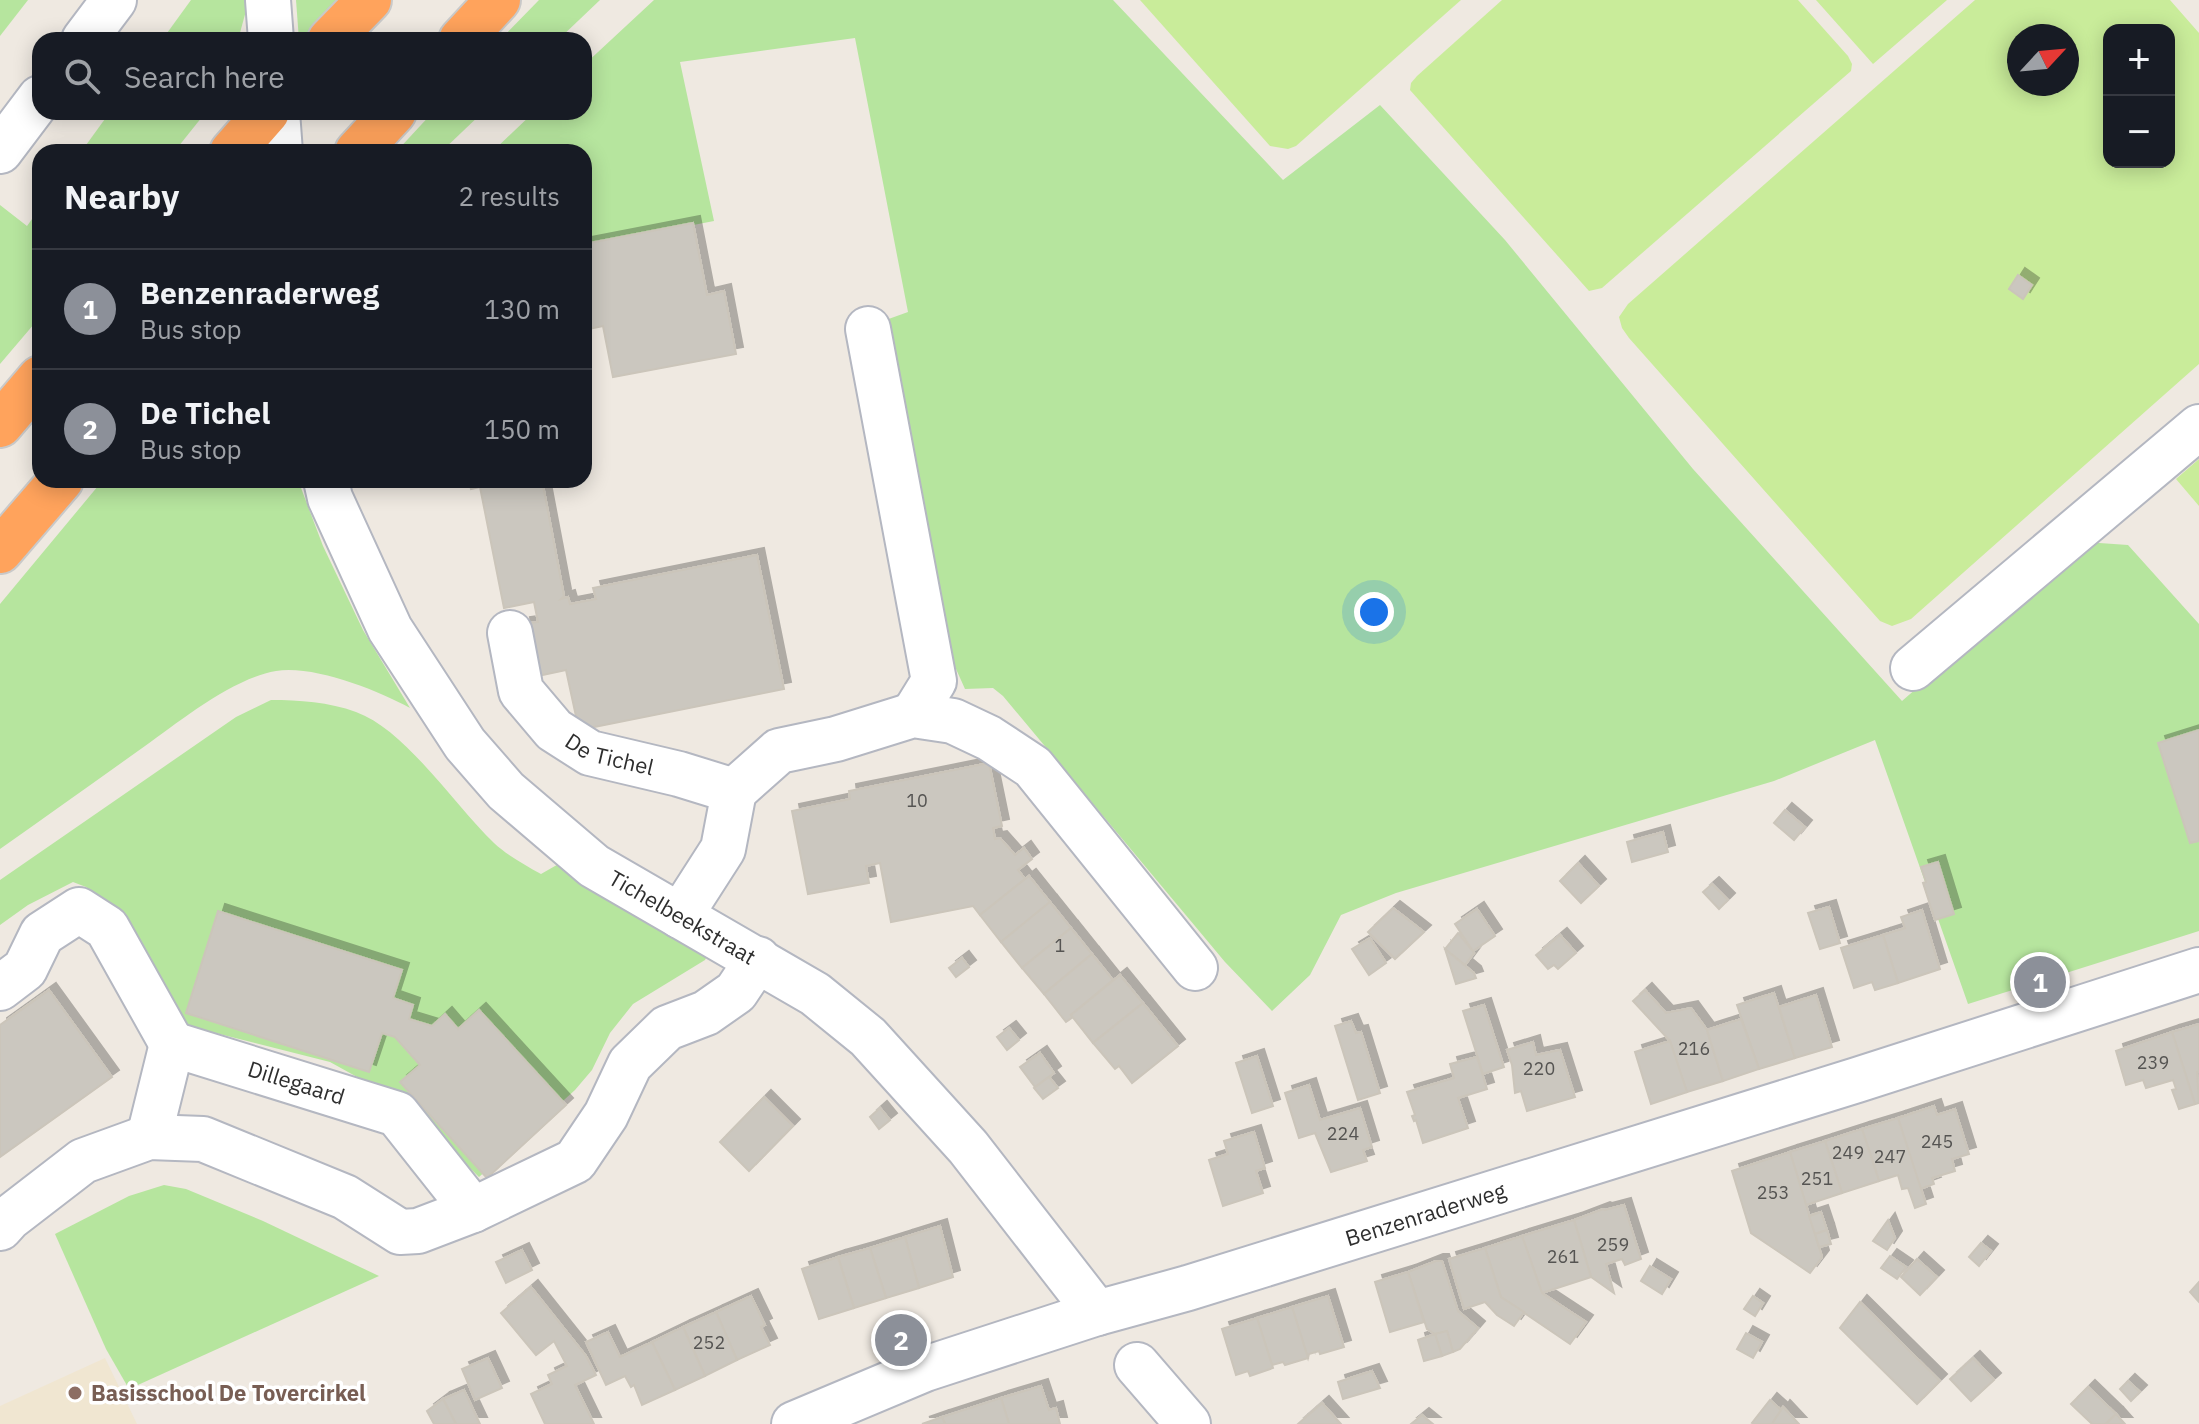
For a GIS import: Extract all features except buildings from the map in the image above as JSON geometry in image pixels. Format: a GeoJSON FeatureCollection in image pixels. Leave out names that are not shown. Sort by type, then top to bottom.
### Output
{"type":"FeatureCollection","features":[{"type":"Feature","properties":{"kind":"highway"},"geometry":{"type":"LineString","coordinates":[[338,32],[369,0]]}},
{"type":"Feature","properties":{"kind":"highway"},"geometry":{"type":"LineString","coordinates":[[468,32],[498,0]]}},
{"type":"Feature","properties":{"kind":"highway"},"geometry":{"type":"LineString","coordinates":[[239,144],[260,120]]}},
{"type":"Feature","properties":{"kind":"highway"},"geometry":{"type":"LineString","coordinates":[[365,144],[387,120]]}},
{"type":"Feature","properties":{"kind":"highway"},"geometry":{"type":"LineString","coordinates":[[0,425],[32,387]]}},
{"type":"Feature","properties":{"kind":"highway"},"geometry":{"type":"LineString","coordinates":[[0,551],[54,488]]}},
{"type":"Feature","properties":{"kind":"street"},"geometry":{"type":"LineString","coordinates":[[90,32],[114,0]]}},
{"type":"Feature","properties":{"kind":"street"},"geometry":{"type":"LineString","coordinates":[[268,0],[270,32]]}},
{"type":"Feature","properties":{"kind":"street"},"geometry":{"type":"LineString","coordinates":[[0,151],[32,109]]}},
{"type":"Feature","properties":{"kind":"street"},"geometry":{"type":"LineString","coordinates":[[278,120],[279,144]]}},
{"type":"Feature","properties":{"kind":"street"},"geometry":{"type":"LineString","coordinates":[[868,329],[934,681],[913,715]]}},
{"type":"Feature","properties":{"kind":"street"},"geometry":{"type":"LineString","coordinates":[[1913,668],[2199,427]]}},
{"type":"Feature","properties":{"kind":"street","name":"Tichelbeekstraat"},"geometry":{"type":"LineString","coordinates":[[328,488],[390,629],[465,744],[506,791],[594,866],[815,994],[868,1037],[968,1147],[1097,1313]]}},
{"type":"Feature","properties":{"kind":"street","name":"De Tichel"},"geometry":{"type":"LineString","coordinates":[[510,633],[521,691],[554,730],[590,753],[679,774],[734,791]]}},
{"type":"Feature","properties":{"kind":"street"},"geometry":{"type":"LineString","coordinates":[[680,916],[723,849],[734,791],[779,751],[836,739],[913,715],[953,721],[989,738],[1033,767],[1195,968]]}},
{"type":"Feature","properties":{"kind":"street"},"geometry":{"type":"LineString","coordinates":[[0,988],[25,969],[42,934],[79,910],[107,928],[172,1044],[149,1137]]}},
{"type":"Feature","properties":{"kind":"street"},"geometry":{"type":"LineString","coordinates":[[0,1228],[83,1161],[149,1137],[203,1139],[345,1197],[400,1232],[418,1231],[473,1210],[575,1161],[606,1115],[630,1064],[667,1028],[706,1013],[736,992],[758,959]]}},
{"type":"Feature","properties":{"kind":"street","name":"Benzenraderweg"},"geometry":{"type":"LineString","coordinates":[[794,1424],[925,1369],[1097,1313],[1188,1288],[2199,970]]}},
{"type":"Feature","properties":{"kind":"street","name":"Dillegaard"},"geometry":{"type":"LineString","coordinates":[[172,1044],[397,1114],[473,1210]]}},
{"type":"Feature","properties":{"kind":"street"},"geometry":{"type":"LineString","coordinates":[[1137,1365],[1188,1424]]}},
{"type":"Feature","properties":{"kind":"shaded area","name":"Basisschool De Tovercirkel"},"geometry":{"type":"Polygon","coordinates":[[[105,1358],[137,1424],[0,1424],[0,1406],[105,1358]]]}},
{"type":"Feature","properties":{"kind":"green space"},"geometry":{"type":"Polygon","coordinates":[[[0,0],[28,0],[0,36],[0,0]]]}},
{"type":"Feature","properties":{"kind":"green space"},"geometry":{"type":"Polygon","coordinates":[[[191,0],[249,0],[240,32],[168,32],[191,0]]]}},
{"type":"Feature","properties":{"kind":"green space"},"geometry":{"type":"Polygon","coordinates":[[[296,0],[339,0],[310,32],[298,32],[296,0]]]}},
{"type":"Feature","properties":{"kind":"green space"},"geometry":{"type":"Polygon","coordinates":[[[539,0],[600,0],[566,32],[508,32],[539,0]]]}},
{"type":"Feature","properties":{"kind":"green space"},"geometry":{"type":"Polygon","coordinates":[[[654,0],[1113,0],[1283,180],[1380,105],[1505,240],[1693,469],[1902,701],[2085,542],[2128,545],[2199,624],[2199,931],[1968,1004],[1875,740],[1774,781],[1396,893],[1341,915],[1310,975],[1272,1011],[1225,962],[1003,696],[993,688],[965,689],[952,660],[883,321],[908,312],[855,38],[680,62],[714,221],[592,244],[592,144],[500,144],[526,120],[592,120],[592,58],[654,0]]]}},
{"type":"Feature","properties":{"kind":"green space"},"geometry":{"type":"Polygon","coordinates":[[[1140,0],[1461,0],[1296,146],[1288,149],[1270,146],[1140,0]]]}},
{"type":"Feature","properties":{"kind":"green space"},"geometry":{"type":"Polygon","coordinates":[[[1502,0],[1798,0],[1848,56],[1851,71],[1602,288],[1589,291],[1410,90],[1417,76],[1502,0]]]}},
{"type":"Feature","properties":{"kind":"green space"},"geometry":{"type":"Polygon","coordinates":[[[1816,0],[1947,0],[1873,64],[1816,0]]]}},
{"type":"Feature","properties":{"kind":"green space"},"geometry":{"type":"Polygon","coordinates":[[[1975,0],[2170,0],[2199,33],[2199,364],[1911,619],[1892,626],[1880,621],[1629,338],[1619,317],[1628,304],[1975,0]]]}},
{"type":"Feature","properties":{"kind":"green space"},"geometry":{"type":"Polygon","coordinates":[[[104,120],[200,120],[180,144],[87,144],[104,120]]]}},
{"type":"Feature","properties":{"kind":"green space"},"geometry":{"type":"Polygon","coordinates":[[[426,120],[475,120],[449,144],[403,144],[426,120]]]}},
{"type":"Feature","properties":{"kind":"green space"},"geometry":{"type":"Polygon","coordinates":[[[0,205],[27,226],[32,219],[32,326],[0,364],[0,205]]]}},
{"type":"Feature","properties":{"kind":"green space"},"geometry":{"type":"Polygon","coordinates":[[[2199,459],[2199,506],[2176,479],[2199,459]]]}},
{"type":"Feature","properties":{"kind":"green space"},"geometry":{"type":"Polygon","coordinates":[[[96,488],[301,488],[323,546],[363,630],[410,708],[326,675],[291,670],[259,675],[190,713],[0,849],[0,604],[96,488]]]}},
{"type":"Feature","properties":{"kind":"green space"},"geometry":{"type":"Polygon","coordinates":[[[271,700],[335,706],[375,721],[411,752],[494,843],[511,856],[541,874],[562,862],[708,954],[705,960],[633,1004],[610,1033],[592,1070],[575,1090],[479,1177],[404,1103],[330,1062],[176,1023],[103,902],[86,887],[73,882],[28,905],[0,925],[0,880],[236,717],[271,700]]]}},
{"type":"Feature","properties":{"kind":"green space"},"geometry":{"type":"Polygon","coordinates":[[[164,1185],[186,1189],[263,1221],[379,1276],[129,1389],[106,1349],[55,1234],[129,1196],[164,1185]]]}},
{"type":"Feature","properties":{"kind":"place","name":"Benzenraderweg"},"geometry":{"type":"Point","coordinates":[2040,982]}},
{"type":"Feature","properties":{"kind":"place","name":"De Tichel"},"geometry":{"type":"Point","coordinates":[901,1340]}},
{"type":"Feature","properties":{"kind":"place","name":"Basisschool De Tovercirkel"},"geometry":{"type":"Point","coordinates":[75,1393]}}]}
